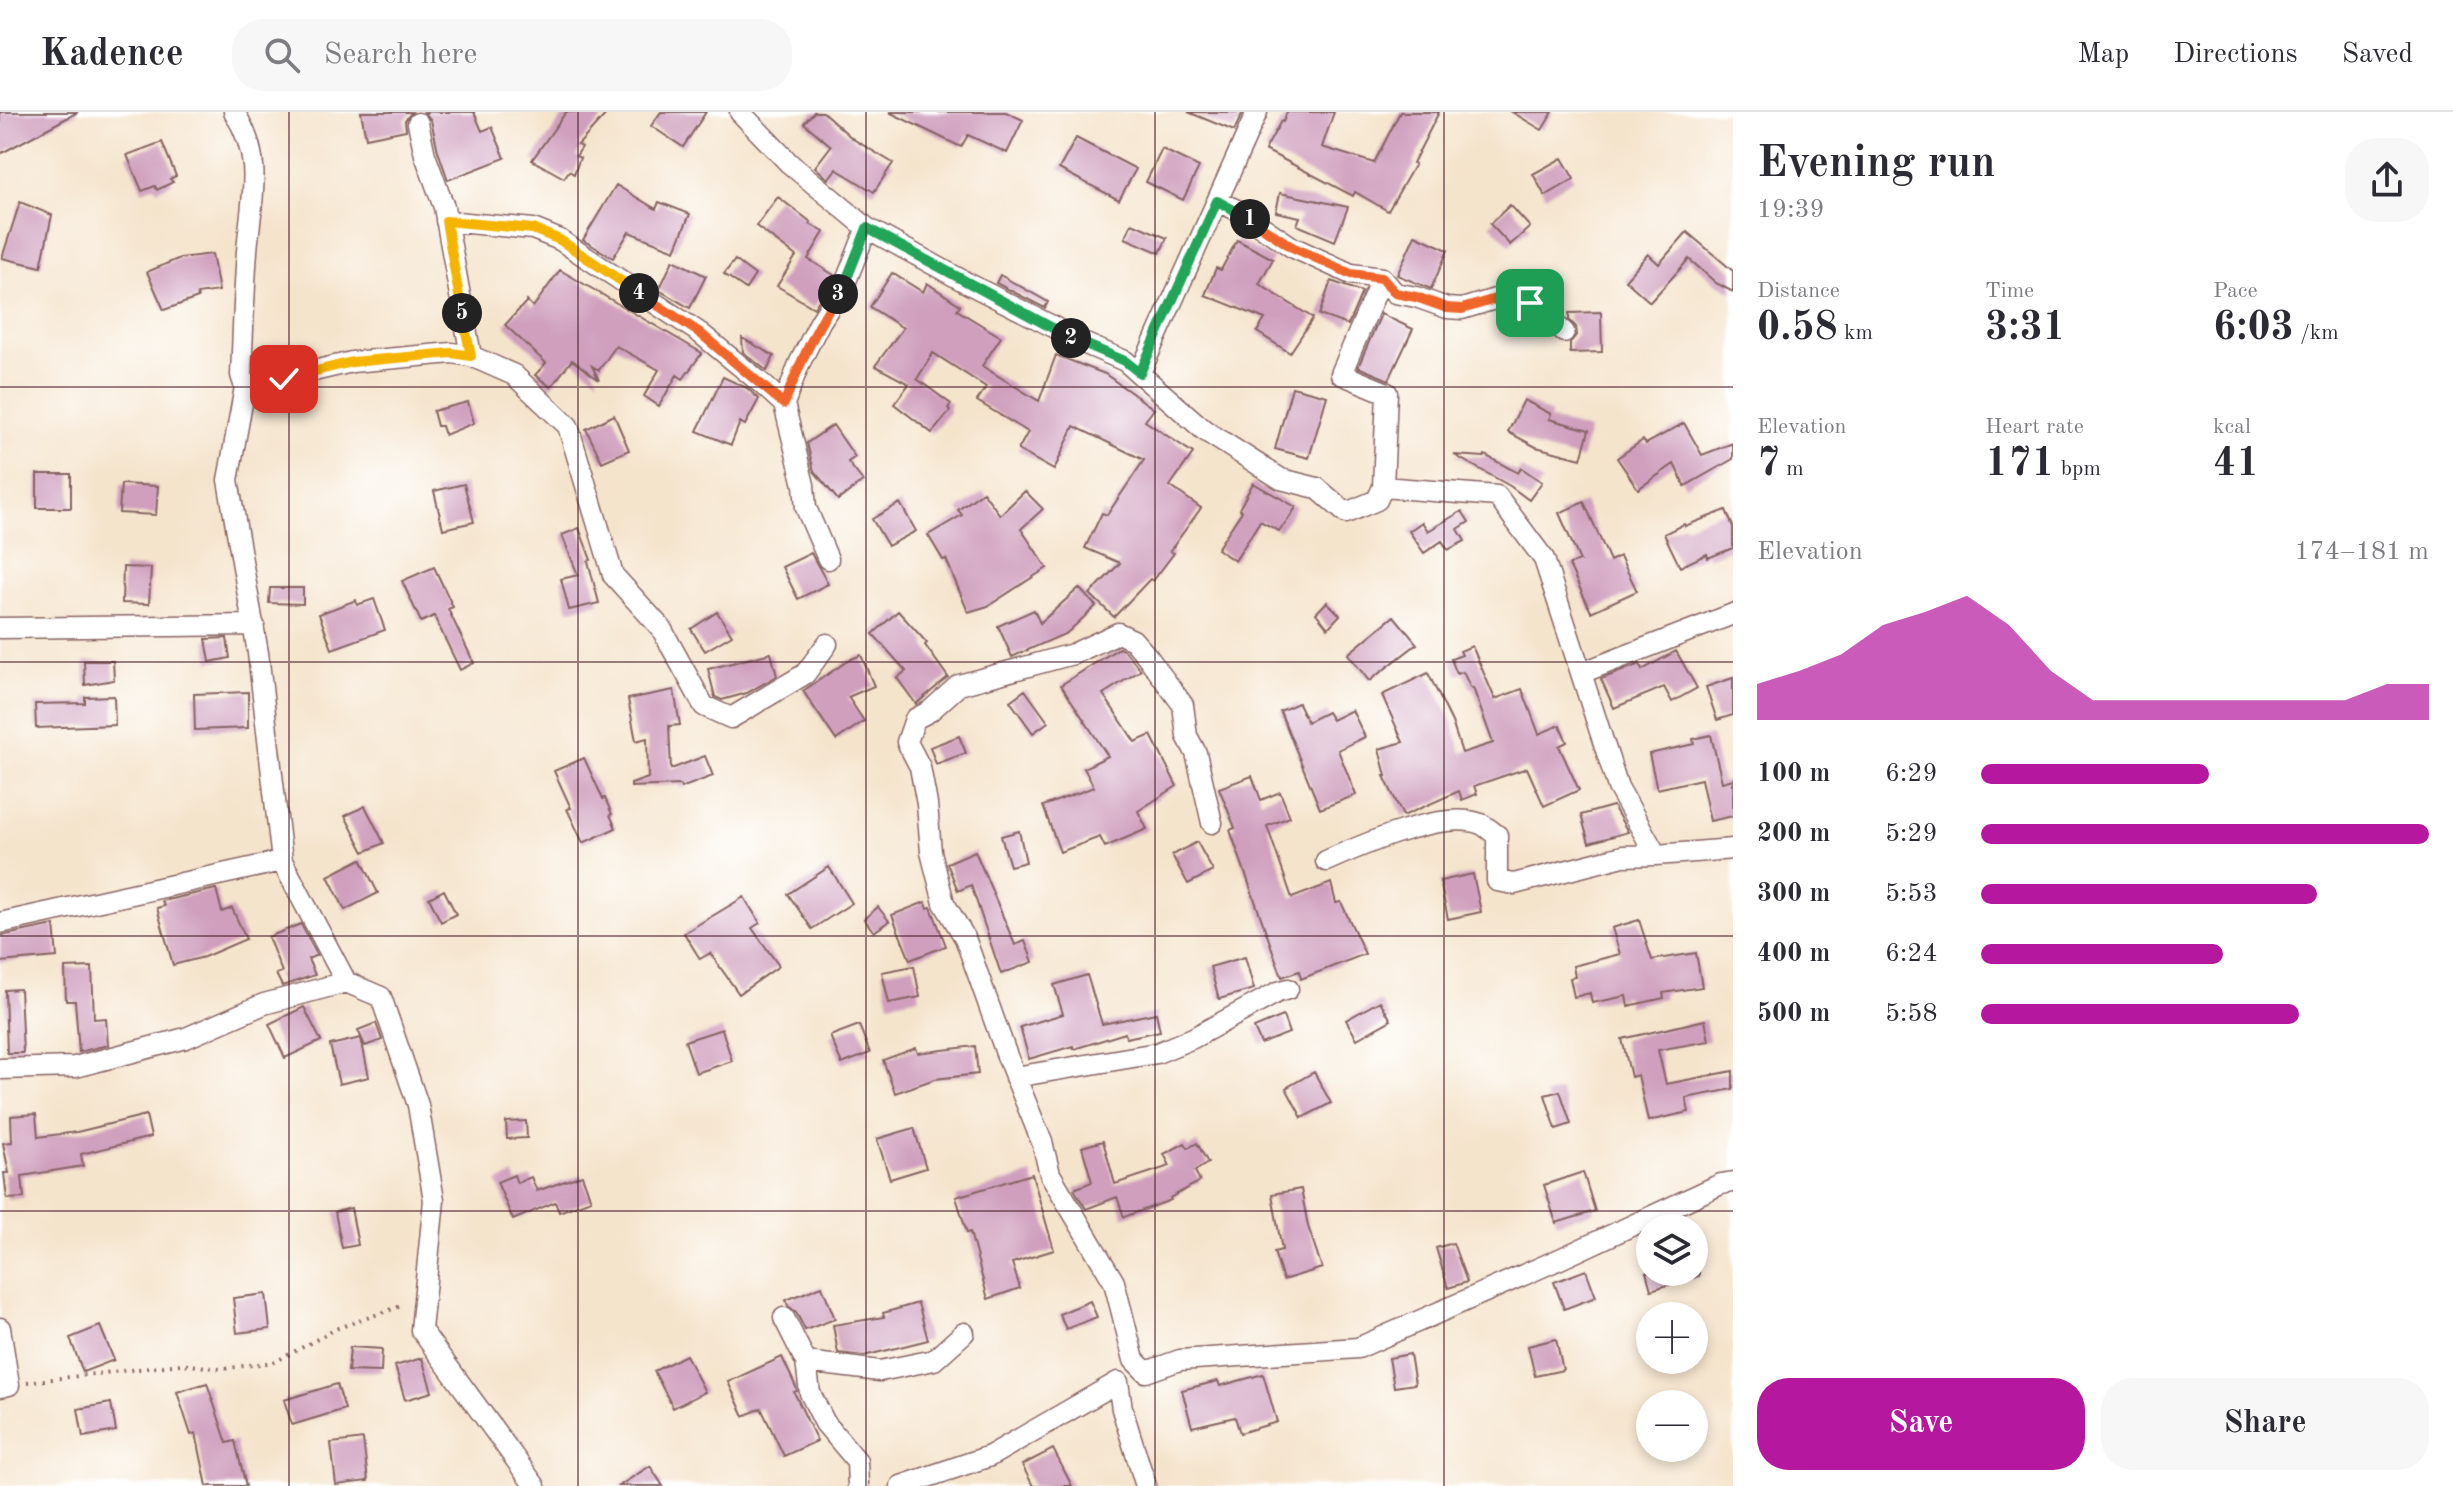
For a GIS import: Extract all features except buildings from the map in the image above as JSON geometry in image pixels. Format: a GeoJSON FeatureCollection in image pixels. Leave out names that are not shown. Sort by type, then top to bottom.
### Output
{"type":"FeatureCollection","features":[{"type":"Feature","properties":{"kind":"street"},"geometry":{"type":"LineString","coordinates":[[234,112],[246,132],[255,187],[247,248],[241,375],[245,387],[228,480],[254,625],[282,861],[346,982]]}},
{"type":"Feature","properties":{"kind":"street"},"geometry":{"type":"LineString","coordinates":[[740,112],[789,163],[867,228],[1074,339],[1125,361],[1204,430],[1281,479],[1317,488],[1346,513],[1377,500],[1383,487],[1387,393],[1341,374],[1382,278]]}},
{"type":"Feature","properties":{"kind":"street"},"geometry":{"type":"LineString","coordinates":[[1140,373],[1257,112]]}},
{"type":"Feature","properties":{"kind":"street"},"geometry":{"type":"LineString","coordinates":[[418,123],[425,155],[444,207],[471,356]]}},
{"type":"Feature","properties":{"kind":"street"},"geometry":{"type":"LineString","coordinates":[[1217,201],[1237,210],[1292,247],[1351,274],[1382,278],[1395,293],[1447,308],[1462,309],[1495,299],[1530,303],[1564,332]]}},
{"type":"Feature","properties":{"kind":"street"},"geometry":{"type":"LineString","coordinates":[[446,221],[533,229],[560,240],[700,333],[784,404]]}},
{"type":"Feature","properties":{"kind":"street"},"geometry":{"type":"LineString","coordinates":[[828,559],[806,508],[804,485],[784,404],[820,322],[846,281],[867,228]]}},
{"type":"Feature","properties":{"kind":"street"},"geometry":{"type":"LineString","coordinates":[[245,387],[352,362],[452,353],[471,356],[514,375],[568,426],[613,575],[661,628],[704,706],[731,718],[805,674],[827,644]]}},
{"type":"Feature","properties":{"kind":"street"},"geometry":{"type":"LineString","coordinates":[[1383,487],[1497,496],[1544,559],[1618,787],[1656,855]]}},
{"type":"Feature","properties":{"kind":"street"},"geometry":{"type":"LineString","coordinates":[[1581,673],[1733,614]]}},
{"type":"Feature","properties":{"kind":"street"},"geometry":{"type":"LineString","coordinates":[[0,628],[254,625]]}},
{"type":"Feature","properties":{"kind":"street"},"geometry":{"type":"LineString","coordinates":[[1212,823],[1196,753],[1187,736],[1183,705],[1133,640],[1118,633],[1073,654],[959,685],[930,711],[915,719],[907,742],[920,767],[931,852],[944,903],[965,938],[1042,1142],[1050,1174],[1114,1282],[1134,1360],[1146,1372],[1180,1360],[1358,1348],[1721,1184],[1733,1182]]}},
{"type":"Feature","properties":{"kind":"street"},"geometry":{"type":"LineString","coordinates":[[1326,861],[1412,828],[1454,820],[1481,824],[1497,835],[1497,881],[1514,884],[1623,856],[1733,849]]}},
{"type":"Feature","properties":{"kind":"street"},"geometry":{"type":"LineString","coordinates":[[0,923],[282,861]]}},
{"type":"Feature","properties":{"kind":"street"},"geometry":{"type":"LineString","coordinates":[[0,1069],[75,1067],[186,1038],[264,1004],[346,982],[381,997],[418,1105],[434,1200],[421,1330],[535,1486]]}},
{"type":"Feature","properties":{"kind":"street"},"geometry":{"type":"LineString","coordinates":[[1015,1077],[1157,1053],[1288,989]]}},
{"type":"Feature","properties":{"kind":"street"},"geometry":{"type":"LineString","coordinates":[[784,1318],[806,1362],[810,1393],[825,1423],[857,1461],[858,1486]]}},
{"type":"Feature","properties":{"kind":"street"},"geometry":{"type":"LineString","coordinates":[[0,1328],[4,1386]]}},
{"type":"Feature","properties":{"kind":"street"},"geometry":{"type":"LineString","coordinates":[[806,1362],[880,1371],[934,1360],[964,1333]]}},
{"type":"Feature","properties":{"kind":"street"},"geometry":{"type":"LineString","coordinates":[[901,1486],[990,1456],[1118,1382],[1134,1360]]}},
{"type":"Feature","properties":{"kind":"street"},"geometry":{"type":"LineString","coordinates":[[1118,1382],[1122,1409],[1146,1486]]}},
{"type":"Feature","properties":{"kind":"path"},"geometry":{"type":"LineString","coordinates":[[4,1386],[181,1364],[221,1369],[275,1362],[338,1328],[424,1299]]}},
{"type":"Feature","properties":{"kind":"route"},"geometry":{"type":"LineString","coordinates":[[284,379],[352,362],[452,353],[471,356],[446,221],[533,229],[560,240],[700,333],[784,404],[820,322],[846,281],[867,228],[1074,339],[1125,361],[1140,373],[1217,201],[1237,210],[1292,247],[1351,274],[1382,278],[1395,293],[1447,308],[1462,309],[1495,299],[1530,303]]}}]}
